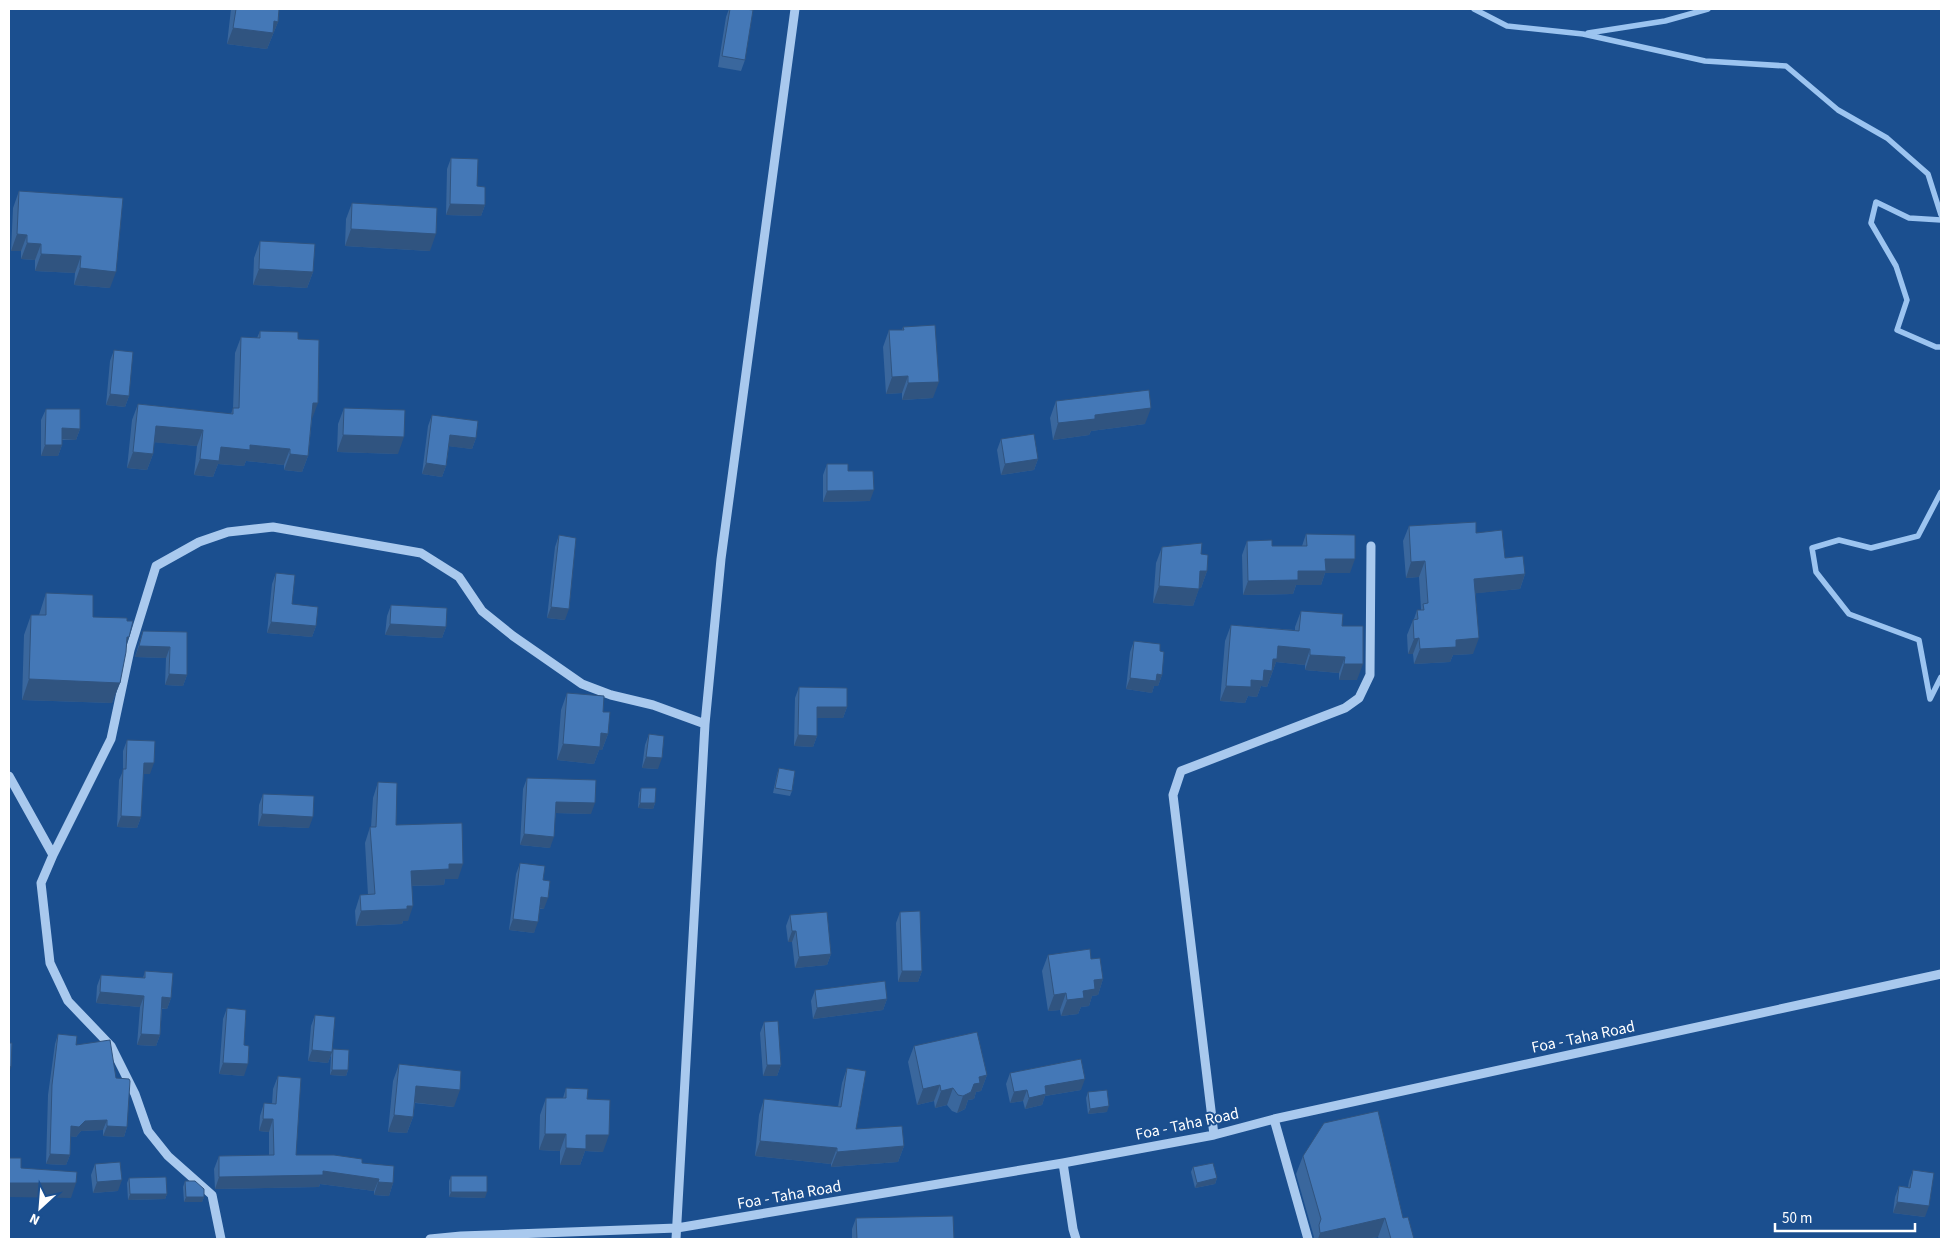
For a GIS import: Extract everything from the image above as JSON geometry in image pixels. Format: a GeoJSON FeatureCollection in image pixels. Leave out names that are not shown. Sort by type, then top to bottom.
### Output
{"type":"FeatureCollection","features":[{"type":"Feature","properties":{"kind":"street"},"geometry":{"type":"LineString","coordinates":[[676,1239],[705,724],[721,559],[794,9]]}},
{"type":"Feature","properties":{"kind":"street"},"geometry":{"type":"LineString","coordinates":[[220,1239],[212,1195],[168,1156],[148,1131],[135,1094],[111,1046],[68,1001],[50,963],[41,883],[111,739],[130,650],[156,566],[199,542],[228,532],[273,527],[421,554],[459,577],[482,611],[513,636],[582,684],[611,695],[653,705],[705,724]]}},
{"type":"Feature","properties":{"kind":"street"},"geometry":{"type":"LineString","coordinates":[[1214,1135],[1173,795],[1181,771],[1345,708],[1359,698],[1370,675],[1371,546]]}},
{"type":"Feature","properties":{"kind":"street"},"geometry":{"type":"LineString","coordinates":[[9,776],[53,855]]}},
{"type":"Feature","properties":{"kind":"street","name":"Foa - Taha Road"},"geometry":{"type":"LineString","coordinates":[[430,1239],[461,1236],[677,1228],[1063,1163],[1214,1135],[1274,1118],[1941,974]]}},
{"type":"Feature","properties":{"kind":"street"},"geometry":{"type":"LineString","coordinates":[[1274,1118],[1308,1239]]}},
{"type":"Feature","properties":{"kind":"street"},"geometry":{"type":"LineString","coordinates":[[1063,1163],[1076,1239]]}},
{"type":"Feature","properties":{"kind":"building"},"geometry":{"type":"Polygon","coordinates":[[[236,9],[279,9],[278,22],[274,21],[273,33],[233,28],[236,9]]]}},
{"type":"Feature","properties":{"kind":"building"},"geometry":{"type":"Polygon","coordinates":[[[730,9],[753,10],[745,60],[722,56],[730,9]]]}},
{"type":"Feature","properties":{"kind":"building"},"geometry":{"type":"Polygon","coordinates":[[[451,158],[478,159],[477,186],[485,187],[485,205],[450,204],[451,158]]]}},
{"type":"Feature","properties":{"kind":"building"},"geometry":{"type":"Polygon","coordinates":[[[19,191],[123,198],[116,272],[80,268],[81,256],[41,254],[41,244],[27,243],[27,235],[17,234],[19,191]]]}},
{"type":"Feature","properties":{"kind":"building"},"geometry":{"type":"Polygon","coordinates":[[[352,203],[437,208],[436,234],[351,229],[352,203]]]}},
{"type":"Feature","properties":{"kind":"building"},"geometry":{"type":"Polygon","coordinates":[[[260,241],[315,244],[313,272],[259,269],[260,241]]]}},
{"type":"Feature","properties":{"kind":"building"},"geometry":{"type":"Polygon","coordinates":[[[935,325],[939,382],[908,383],[908,376],[892,377],[889,330],[904,330],[903,327],[935,325]]]}},
{"type":"Feature","properties":{"kind":"building"},"geometry":{"type":"Polygon","coordinates":[[[260,331],[298,332],[298,339],[319,340],[318,403],[313,403],[308,456],[290,454],[290,449],[250,445],[250,450],[221,447],[219,461],[200,459],[203,430],[156,426],[153,454],[133,452],[138,404],[233,414],[233,408],[239,408],[241,337],[260,338],[260,331]]]}},
{"type":"Feature","properties":{"kind":"building"},"geometry":{"type":"Polygon","coordinates":[[[114,350],[133,352],[129,396],[110,394],[114,350]]]}},
{"type":"Feature","properties":{"kind":"building"},"geometry":{"type":"Polygon","coordinates":[[[1149,390],[1151,408],[1095,415],[1095,419],[1058,423],[1056,401],[1149,390]]]}},
{"type":"Feature","properties":{"kind":"building"},"geometry":{"type":"Polygon","coordinates":[[[344,408],[405,410],[404,437],[343,435],[344,408]]]}},
{"type":"Feature","properties":{"kind":"building"},"geometry":{"type":"Polygon","coordinates":[[[46,409],[80,409],[80,429],[62,428],[62,445],[45,445],[46,409]]]}},
{"type":"Feature","properties":{"kind":"building"},"geometry":{"type":"Polygon","coordinates":[[[432,415],[478,421],[476,438],[450,435],[446,466],[426,463],[432,415]]]}},
{"type":"Feature","properties":{"kind":"building"},"geometry":{"type":"Polygon","coordinates":[[[1034,434],[1038,459],[1005,464],[1001,439],[1034,434]]]}},
{"type":"Feature","properties":{"kind":"building"},"geometry":{"type":"Polygon","coordinates":[[[827,464],[848,464],[848,471],[873,471],[874,490],[827,491],[827,464]]]}},
{"type":"Feature","properties":{"kind":"building"},"geometry":{"type":"Polygon","coordinates":[[[1476,522],[1476,533],[1502,530],[1505,558],[1523,556],[1525,574],[1474,579],[1479,638],[1456,640],[1456,647],[1420,649],[1419,638],[1414,639],[1413,620],[1418,619],[1417,610],[1424,610],[1423,604],[1428,603],[1425,561],[1411,562],[1409,526],[1476,522]]]}},
{"type":"Feature","properties":{"kind":"building"},"geometry":{"type":"Polygon","coordinates":[[[1306,534],[1355,535],[1355,559],[1325,559],[1326,571],[1298,571],[1298,580],[1248,581],[1247,541],[1272,540],[1272,546],[1307,546],[1306,534]]]}},
{"type":"Feature","properties":{"kind":"building"},"geometry":{"type":"Polygon","coordinates":[[[559,535],[576,538],[569,609],[551,607],[559,535]]]}},
{"type":"Feature","properties":{"kind":"building"},"geometry":{"type":"Polygon","coordinates":[[[1202,543],[1201,554],[1208,555],[1207,571],[1200,571],[1199,589],[1159,586],[1162,547],[1202,543]]]}},
{"type":"Feature","properties":{"kind":"building"},"geometry":{"type":"Polygon","coordinates":[[[276,573],[295,575],[292,604],[318,607],[316,626],[271,622],[276,573]]]}},
{"type":"Feature","properties":{"kind":"building"},"geometry":{"type":"Polygon","coordinates":[[[46,593],[93,595],[93,617],[127,618],[127,621],[133,621],[129,637],[127,637],[120,683],[29,679],[31,615],[46,615],[46,593]]]}},
{"type":"Feature","properties":{"kind":"building"},"geometry":{"type":"Polygon","coordinates":[[[391,605],[447,608],[446,627],[390,624],[391,605]]]}},
{"type":"Feature","properties":{"kind":"building"},"geometry":{"type":"Polygon","coordinates":[[[1301,611],[1343,614],[1342,626],[1363,626],[1363,664],[1344,664],[1345,657],[1310,655],[1310,649],[1278,646],[1277,659],[1273,659],[1272,671],[1264,670],[1263,681],[1251,680],[1251,687],[1226,686],[1231,625],[1299,631],[1301,611]]]}},
{"type":"Feature","properties":{"kind":"building"},"geometry":{"type":"Polygon","coordinates":[[[143,631],[187,632],[187,675],[169,674],[170,647],[139,646],[143,631]]]}},
{"type":"Feature","properties":{"kind":"building"},"geometry":{"type":"Polygon","coordinates":[[[1134,641],[1160,644],[1160,651],[1164,652],[1162,675],[1157,674],[1156,681],[1130,678],[1134,641]]]}},
{"type":"Feature","properties":{"kind":"building"},"geometry":{"type":"Polygon","coordinates":[[[799,687],[847,688],[847,707],[817,707],[817,736],[798,735],[799,687]]]}},
{"type":"Feature","properties":{"kind":"building"},"geometry":{"type":"Polygon","coordinates":[[[567,693],[604,696],[603,712],[610,712],[608,734],[601,733],[600,747],[563,744],[567,693]]]}},
{"type":"Feature","properties":{"kind":"building"},"geometry":{"type":"Polygon","coordinates":[[[649,734],[664,736],[662,758],[646,757],[649,734]]]}},
{"type":"Feature","properties":{"kind":"building"},"geometry":{"type":"Polygon","coordinates":[[[127,740],[155,741],[154,763],[144,763],[141,817],[121,816],[123,769],[126,769],[127,740]]]}},
{"type":"Feature","properties":{"kind":"building"},"geometry":{"type":"Polygon","coordinates":[[[779,768],[795,771],[792,791],[775,788],[779,768]]]}},
{"type":"Feature","properties":{"kind":"building"},"geometry":{"type":"Polygon","coordinates":[[[527,778],[596,780],[595,803],[556,802],[554,837],[524,834],[527,778]]]}},
{"type":"Feature","properties":{"kind":"building"},"geometry":{"type":"Polygon","coordinates":[[[378,782],[397,783],[396,825],[462,823],[463,864],[449,864],[449,869],[411,871],[413,906],[407,906],[407,909],[361,911],[360,895],[375,894],[370,827],[376,827],[378,782]]]}},
{"type":"Feature","properties":{"kind":"building"},"geometry":{"type":"Polygon","coordinates":[[[641,788],[656,788],[655,803],[640,803],[641,788]]]}},
{"type":"Feature","properties":{"kind":"building"},"geometry":{"type":"Polygon","coordinates":[[[263,794],[314,796],[313,817],[262,814],[263,794]]]}},
{"type":"Feature","properties":{"kind":"building"},"geometry":{"type":"Polygon","coordinates":[[[520,863],[545,866],[543,880],[550,881],[548,898],[541,897],[538,922],[513,919],[520,863]]]}},
{"type":"Feature","properties":{"kind":"building"},"geometry":{"type":"Polygon","coordinates":[[[920,911],[922,971],[902,971],[900,912],[920,911]]]}},
{"type":"Feature","properties":{"kind":"building"},"geometry":{"type":"Polygon","coordinates":[[[827,912],[831,954],[799,957],[796,931],[792,931],[790,915],[827,912]]]}},
{"type":"Feature","properties":{"kind":"building"},"geometry":{"type":"Polygon","coordinates":[[[1090,949],[1091,959],[1100,958],[1103,979],[1094,980],[1095,989],[1083,991],[1084,998],[1067,1000],[1066,993],[1054,995],[1048,955],[1090,949]]]}},
{"type":"Feature","properties":{"kind":"building"},"geometry":{"type":"Polygon","coordinates":[[[145,971],[173,973],[171,998],[162,997],[160,1035],[141,1034],[144,996],[100,992],[101,975],[145,978],[145,971]]]}},
{"type":"Feature","properties":{"kind":"building"},"geometry":{"type":"Polygon","coordinates":[[[885,981],[887,999],[817,1008],[815,990],[885,981]]]}},
{"type":"Feature","properties":{"kind":"building"},"geometry":{"type":"Polygon","coordinates":[[[227,1008],[246,1010],[244,1045],[249,1046],[248,1064],[223,1063],[227,1008]]]}},
{"type":"Feature","properties":{"kind":"building"},"geometry":{"type":"Polygon","coordinates":[[[315,1015],[335,1017],[332,1052],[312,1050],[315,1015]]]}},
{"type":"Feature","properties":{"kind":"building"},"geometry":{"type":"Polygon","coordinates":[[[778,1021],[781,1065],[767,1065],[764,1022],[778,1021]]]}},
{"type":"Feature","properties":{"kind":"building"},"geometry":{"type":"Polygon","coordinates":[[[977,1032],[987,1075],[979,1077],[980,1083],[974,1084],[971,1092],[963,1096],[958,1095],[953,1088],[941,1091],[940,1085],[923,1089],[914,1046],[977,1032]]]}},
{"type":"Feature","properties":{"kind":"building"},"geometry":{"type":"Polygon","coordinates":[[[58,1034],[77,1036],[76,1045],[110,1040],[116,1078],[129,1079],[130,1081],[127,1127],[107,1126],[107,1120],[85,1121],[79,1127],[71,1126],[70,1155],[50,1154],[52,1085],[58,1034]]]}},
{"type":"Feature","properties":{"kind":"building"},"geometry":{"type":"Polygon","coordinates":[[[9,1043],[12,1043],[11,1067],[9,1066],[9,1043]]]}},
{"type":"Feature","properties":{"kind":"building"},"geometry":{"type":"Polygon","coordinates":[[[333,1049],[349,1050],[348,1070],[332,1070],[333,1049]]]}},
{"type":"Feature","properties":{"kind":"building"},"geometry":{"type":"Polygon","coordinates":[[[1081,1059],[1085,1079],[1045,1086],[1046,1094],[1029,1098],[1027,1090],[1014,1092],[1010,1073],[1081,1059]]]}},
{"type":"Feature","properties":{"kind":"building"},"geometry":{"type":"Polygon","coordinates":[[[399,1064],[461,1071],[460,1090],[416,1086],[413,1117],[394,1115],[399,1064]]]}},
{"type":"Feature","properties":{"kind":"building"},"geometry":{"type":"Polygon","coordinates":[[[847,1068],[866,1071],[856,1129],[902,1126],[904,1146],[837,1152],[837,1148],[760,1141],[764,1099],[841,1107],[847,1068]]]}},
{"type":"Feature","properties":{"kind":"building"},"geometry":{"type":"Polygon","coordinates":[[[278,1076],[301,1078],[296,1155],[334,1155],[362,1159],[362,1163],[394,1166],[393,1183],[378,1182],[379,1179],[323,1171],[323,1175],[219,1177],[219,1156],[274,1155],[273,1119],[263,1119],[264,1103],[276,1104],[278,1076]]]}},
{"type":"Feature","properties":{"kind":"building"},"geometry":{"type":"Polygon","coordinates":[[[566,1088],[588,1089],[587,1099],[610,1100],[609,1135],[586,1135],[586,1149],[566,1148],[566,1134],[545,1134],[546,1098],[566,1098],[566,1088]]]}},
{"type":"Feature","properties":{"kind":"building"},"geometry":{"type":"Polygon","coordinates":[[[1107,1090],[1109,1106],[1090,1109],[1088,1092],[1107,1090]]]}},
{"type":"Feature","properties":{"kind":"building"},"geometry":{"type":"Polygon","coordinates":[[[1378,1111],[1403,1218],[1408,1217],[1414,1239],[1391,1239],[1385,1218],[1320,1233],[1319,1225],[1321,1219],[1303,1156],[1324,1123],[1378,1111]]]}},
{"type":"Feature","properties":{"kind":"building"},"geometry":{"type":"Polygon","coordinates":[[[9,1158],[21,1158],[21,1168],[77,1172],[76,1183],[9,1183],[9,1158]]]}},
{"type":"Feature","properties":{"kind":"building"},"geometry":{"type":"Polygon","coordinates":[[[120,1162],[122,1180],[97,1182],[95,1164],[120,1162]]]}},
{"type":"Feature","properties":{"kind":"building"},"geometry":{"type":"Polygon","coordinates":[[[1213,1163],[1217,1178],[1197,1183],[1193,1167],[1213,1163]]]}},
{"type":"Feature","properties":{"kind":"building"},"geometry":{"type":"Polygon","coordinates":[[[1913,1170],[1934,1173],[1929,1206],[1897,1202],[1899,1186],[1910,1188],[1913,1170]]]}},
{"type":"Feature","properties":{"kind":"building"},"geometry":{"type":"Polygon","coordinates":[[[451,1176],[487,1176],[487,1192],[451,1192],[451,1176]]]}},
{"type":"Feature","properties":{"kind":"building"},"geometry":{"type":"Polygon","coordinates":[[[166,1177],[167,1194],[130,1194],[129,1178],[166,1177]]]}},
{"type":"Feature","properties":{"kind":"building"},"geometry":{"type":"Polygon","coordinates":[[[185,1181],[195,1181],[204,1189],[204,1197],[186,1197],[185,1181]]]}},
{"type":"Feature","properties":{"kind":"building"},"geometry":{"type":"Polygon","coordinates":[[[953,1216],[954,1239],[857,1239],[856,1218],[953,1216]]]}},
{"type":"Feature","properties":{"kind":"waterway"},"geometry":{"type":"LineString","coordinates":[[1474,9],[1507,26],[1583,34],[1705,61],[1786,66],[1838,110],[1887,138],[1928,174],[1941,215]]}},
{"type":"Feature","properties":{"kind":"waterway"},"geometry":{"type":"LineString","coordinates":[[1588,33],[1665,21],[1708,9]]}},
{"type":"Feature","properties":{"kind":"waterway"},"geometry":{"type":"LineString","coordinates":[[1941,220],[1909,218],[1876,202],[1871,223],[1896,266],[1907,300],[1897,330],[1936,347],[1941,347]]}},
{"type":"Feature","properties":{"kind":"waterway"},"geometry":{"type":"LineString","coordinates":[[1941,492],[1918,536],[1871,548],[1839,540],[1812,548],[1816,572],[1849,614],[1919,640],[1930,699],[1941,677]]}}]}
